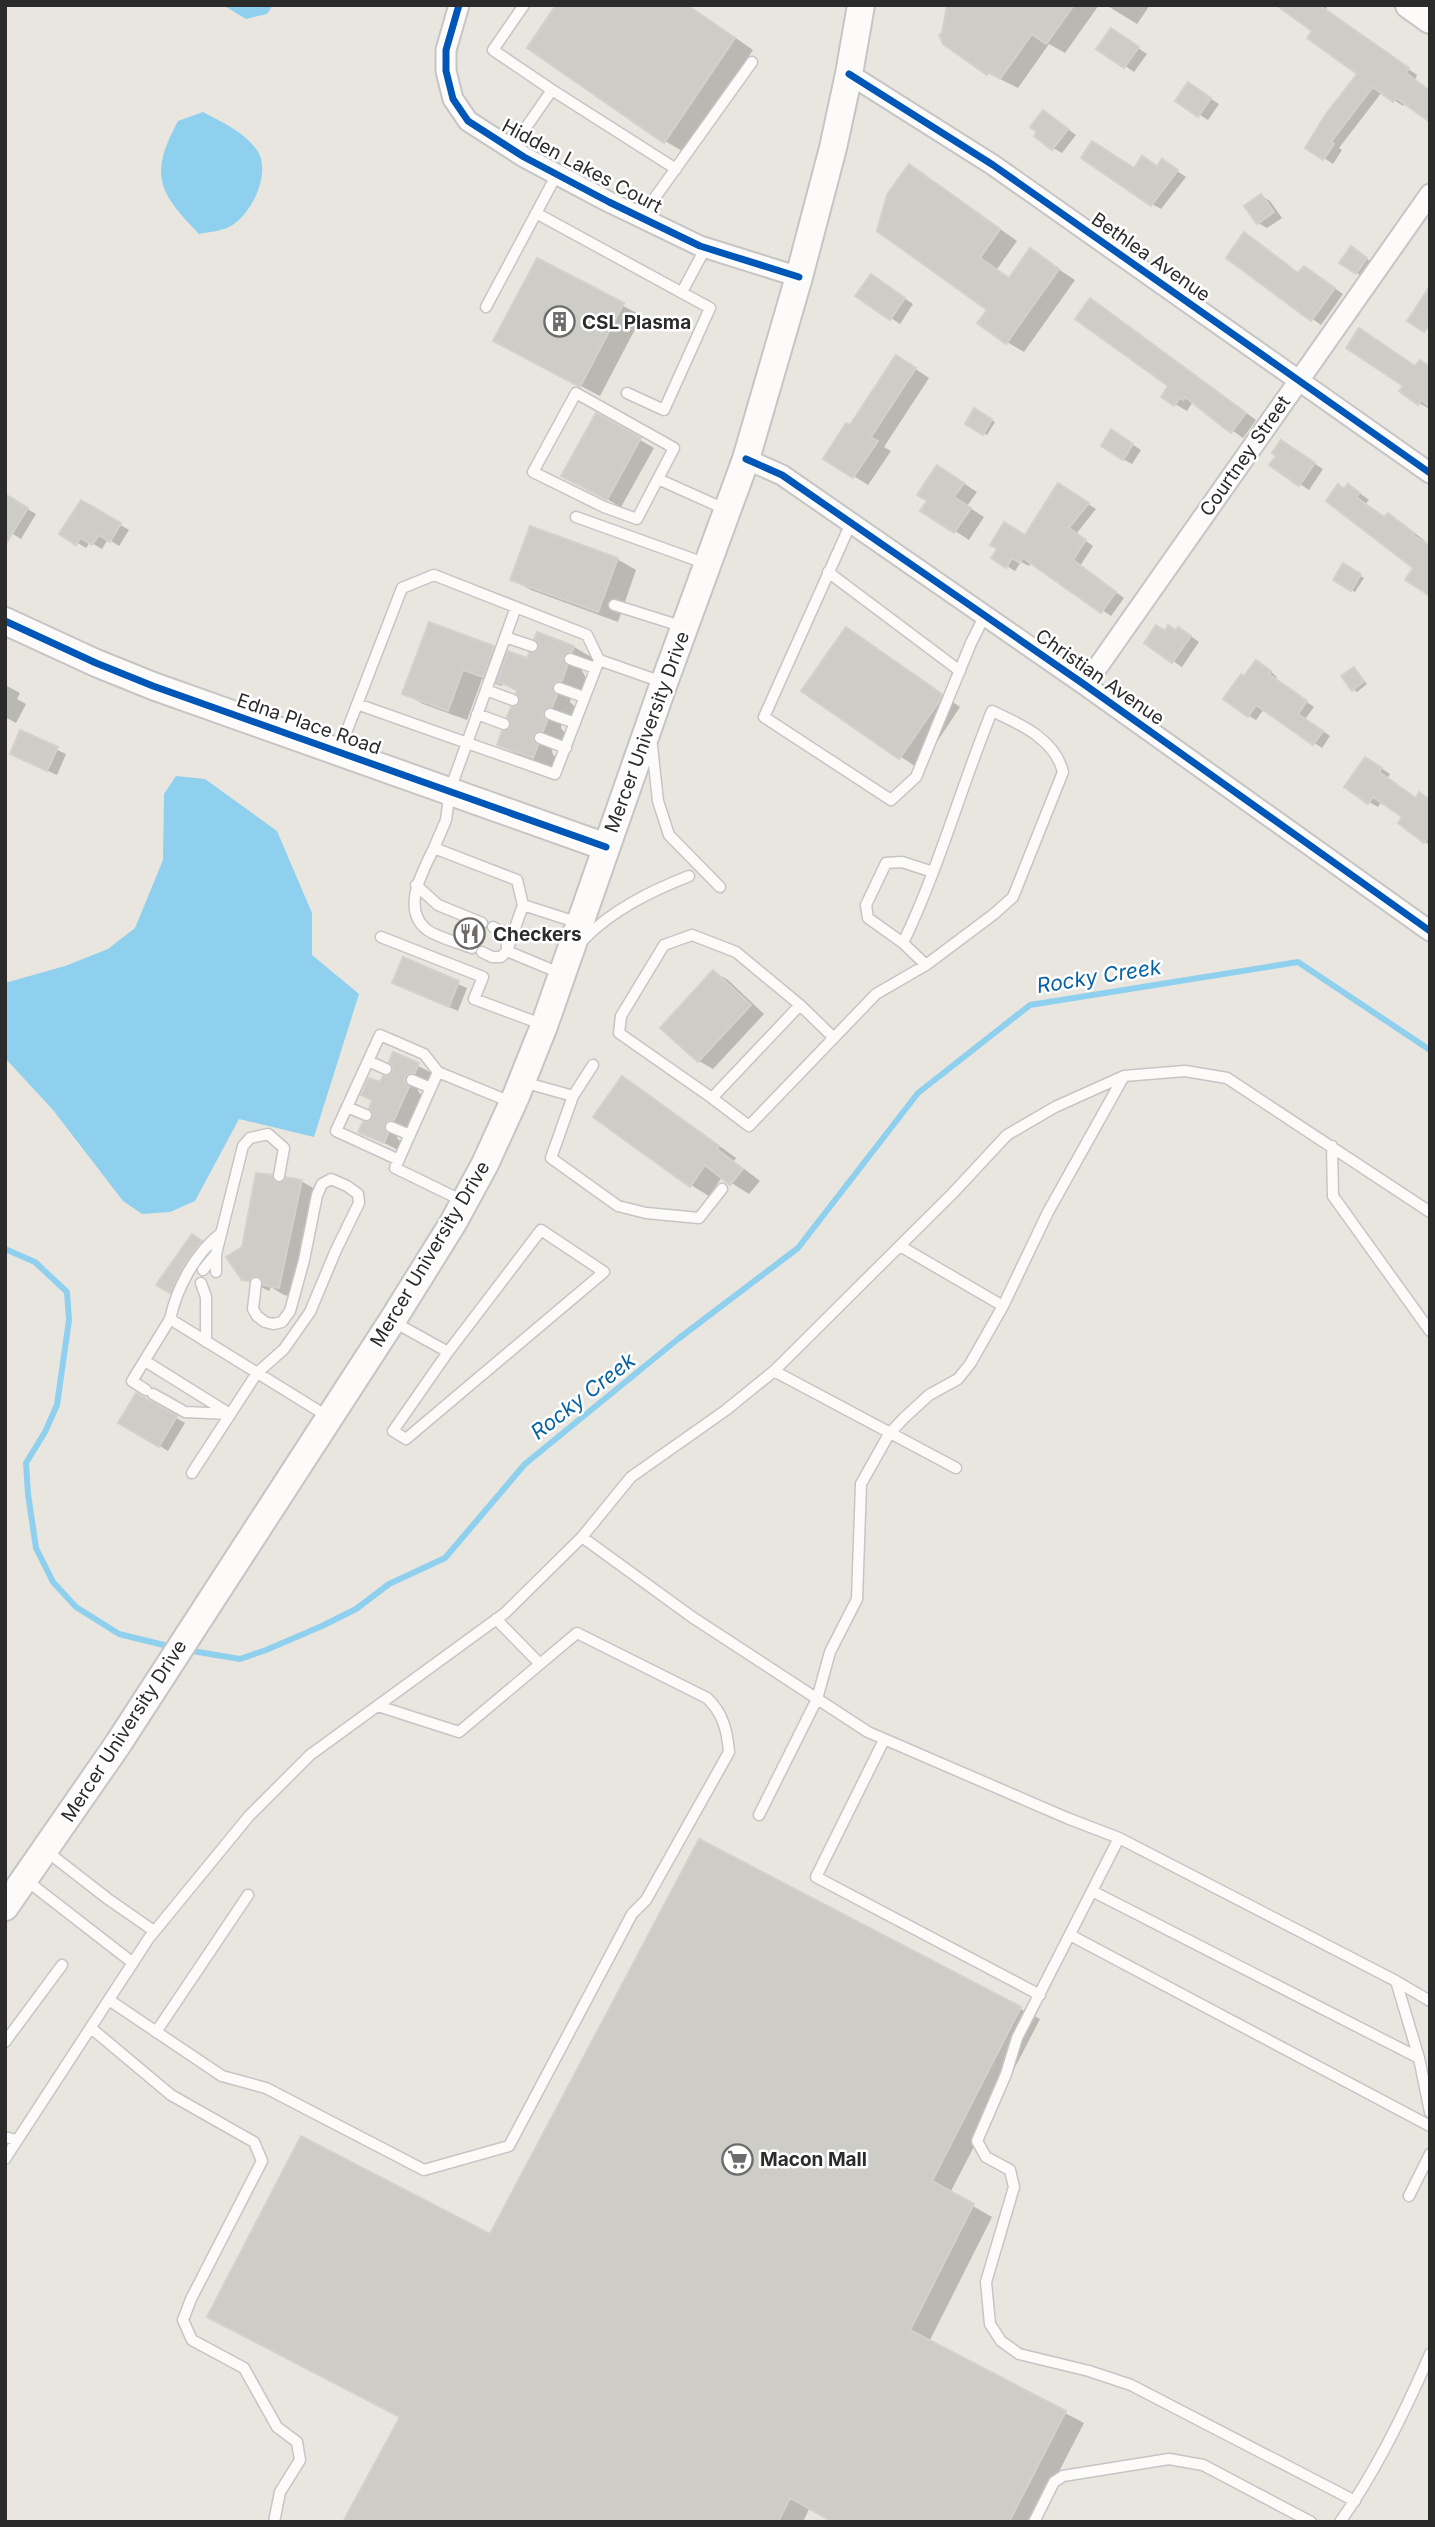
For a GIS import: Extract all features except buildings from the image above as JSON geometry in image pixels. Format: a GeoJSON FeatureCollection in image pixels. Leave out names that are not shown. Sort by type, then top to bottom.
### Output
{"type":"FeatureCollection","features":[{"type":"Feature","properties":{"kind":"main road","name":"Mercer University Drive"},"geometry":{"type":"LineString","coordinates":[[5,1907],[118,1744],[392,1321],[485,1164],[518,1092],[746,459],[833,148],[861,5]]}},
{"type":"Feature","properties":{"kind":"main road"},"geometry":{"type":"LineString","coordinates":[[1409,5],[1430,20]]}},
{"type":"Feature","properties":{"kind":"main road","name":"Edna Place Road"},"geometry":{"type":"LineString","coordinates":[[5,621],[153,686],[606,847]]}},
{"type":"Feature","properties":{"kind":"street","name":"Hidden Lakes Court"},"geometry":{"type":"LineString","coordinates":[[459,5],[446,50],[446,71],[453,99],[468,121],[511,149],[641,217],[706,247],[799,277]]}},
{"type":"Feature","properties":{"kind":"street","name":"Bethlea Avenue"},"geometry":{"type":"LineString","coordinates":[[849,74],[993,165],[1430,473]]}},
{"type":"Feature","properties":{"kind":"street","name":"Courtney Street"},"geometry":{"type":"LineString","coordinates":[[1085,685],[1430,194]]}},
{"type":"Feature","properties":{"kind":"street","name":"Christian Avenue"},"geometry":{"type":"LineString","coordinates":[[746,459],[782,475],[985,615],[1430,931]]}},
{"type":"Feature","properties":{"kind":"lane"},"geometry":{"type":"LineString","coordinates":[[524,5],[493,50],[676,169]]}},
{"type":"Feature","properties":{"kind":"lane"},"geometry":{"type":"LineString","coordinates":[[641,217],[752,62]]}},
{"type":"Feature","properties":{"kind":"lane"},"geometry":{"type":"LineString","coordinates":[[511,149],[552,90]]}},
{"type":"Feature","properties":{"kind":"lane"},"geometry":{"type":"LineString","coordinates":[[486,307],[557,174]]}},
{"type":"Feature","properties":{"kind":"lane"},"geometry":{"type":"LineString","coordinates":[[536,213],[710,307],[664,410],[627,393]]}},
{"type":"Feature","properties":{"kind":"lane"},"geometry":{"type":"LineString","coordinates":[[682,292],[706,247]]}},
{"type":"Feature","properties":{"kind":"lane"},"geometry":{"type":"LineString","coordinates":[[576,393],[674,448],[658,479],[637,519],[604,507],[533,472],[576,393]]}},
{"type":"Feature","properties":{"kind":"lane"},"geometry":{"type":"LineString","coordinates":[[658,479],[727,510]]}},
{"type":"Feature","properties":{"kind":"lane"},"geometry":{"type":"LineString","coordinates":[[576,517],[707,564]]}},
{"type":"Feature","properties":{"kind":"lane"},"geometry":{"type":"LineString","coordinates":[[851,523],[764,717],[891,800],[916,777],[985,615]]}},
{"type":"Feature","properties":{"kind":"lane"},"geometry":{"type":"LineString","coordinates":[[828,572],[960,670]]}},
{"type":"Feature","properties":{"kind":"lane"},"geometry":{"type":"LineString","coordinates":[[338,751],[356,704],[402,588],[434,575],[587,635],[597,664],[555,774],[356,704]]}},
{"type":"Feature","properties":{"kind":"lane"},"geometry":{"type":"LineString","coordinates":[[614,605],[684,627]]}},
{"type":"Feature","properties":{"kind":"lane"},"geometry":{"type":"LineString","coordinates":[[434,848],[517,880],[523,905],[507,951],[501,957],[492,957],[426,930],[416,915],[416,885],[446,820],[450,790],[516,607]]}},
{"type":"Feature","properties":{"kind":"lane"},"geometry":{"type":"LineString","coordinates":[[505,637],[532,646]]}},
{"type":"Feature","properties":{"kind":"lane"},"geometry":{"type":"LineString","coordinates":[[570,659],[664,683]]}},
{"type":"Feature","properties":{"kind":"lane"},"geometry":{"type":"LineString","coordinates":[[559,688],[584,697]]}},
{"type":"Feature","properties":{"kind":"lane"},"geometry":{"type":"LineString","coordinates":[[486,690],[513,700]]}},
{"type":"Feature","properties":{"kind":"lane"},"geometry":{"type":"LineString","coordinates":[[834,1038],[800,1005],[736,952],[692,935],[664,945],[621,1016],[619,1033],[749,1126],[834,1038],[876,994],[926,965],[1013,897],[1063,772],[1060,759],[1053,749],[1021,725],[992,710],[968,768],[933,872],[903,943]]}},
{"type":"Feature","properties":{"kind":"lane"},"geometry":{"type":"LineString","coordinates":[[550,714],[575,723]]}},
{"type":"Feature","properties":{"kind":"lane"},"geometry":{"type":"LineString","coordinates":[[477,715],[504,724]]}},
{"type":"Feature","properties":{"kind":"lane"},"geometry":{"type":"LineString","coordinates":[[651,720],[652,765],[657,801],[669,835],[720,887]]}},
{"type":"Feature","properties":{"kind":"lane"},"geometry":{"type":"LineString","coordinates":[[540,738],[566,748]]}},
{"type":"Feature","properties":{"kind":"lane"},"geometry":{"type":"LineString","coordinates":[[926,965],[903,943],[868,918],[866,905],[886,863],[902,862],[933,872]]}},
{"type":"Feature","properties":{"kind":"lane"},"geometry":{"type":"LineString","coordinates":[[507,951],[565,965],[596,927],[654,890],[689,876]]}},
{"type":"Feature","properties":{"kind":"lane"},"geometry":{"type":"LineString","coordinates":[[416,885],[438,905],[482,923]]}},
{"type":"Feature","properties":{"kind":"lane"},"geometry":{"type":"LineString","coordinates":[[523,905],[580,923]]}},
{"type":"Feature","properties":{"kind":"lane"},"geometry":{"type":"LineString","coordinates":[[492,927],[503,932],[507,938],[507,951]]}},
{"type":"Feature","properties":{"kind":"lane"},"geometry":{"type":"LineString","coordinates":[[381,937],[483,977],[474,999],[544,1026]]}},
{"type":"Feature","properties":{"kind":"lane"},"geometry":{"type":"LineString","coordinates":[[712,1098],[800,1005]]}},
{"type":"Feature","properties":{"kind":"lane"},"geometry":{"type":"LineString","coordinates":[[399,1160],[336,1131],[380,1034],[424,1054],[438,1072],[518,1092],[573,1096]]}},
{"type":"Feature","properties":{"kind":"lane"},"geometry":{"type":"LineString","coordinates":[[368,1061],[386,1069]]}},
{"type":"Feature","properties":{"kind":"lane"},"geometry":{"type":"LineString","coordinates":[[593,1065],[573,1096],[551,1158],[618,1206],[646,1213],[699,1218],[722,1189]]}},
{"type":"Feature","properties":{"kind":"lane"},"geometry":{"type":"LineString","coordinates":[[5,2160],[155,1931],[249,1816],[310,1755],[496,1619],[582,1537],[631,1477],[726,1410],[774,1371],[1007,1135],[1055,1107],[1124,1076],[1185,1070],[1227,1078],[1430,1212]]}},
{"type":"Feature","properties":{"kind":"lane"},"geometry":{"type":"LineString","coordinates":[[438,1072],[395,1168],[464,1202]]}},
{"type":"Feature","properties":{"kind":"lane"},"geometry":{"type":"LineString","coordinates":[[759,1815],[817,1699],[830,1652],[857,1600],[860,1484],[889,1434],[929,1395],[958,1378],[970,1364],[1003,1306],[1048,1212],[1124,1076]]}},
{"type":"Feature","properties":{"kind":"lane"},"geometry":{"type":"LineString","coordinates":[[412,1080],[431,1088]]}},
{"type":"Feature","properties":{"kind":"lane"},"geometry":{"type":"LineString","coordinates":[[347,1107],[366,1115]]}},
{"type":"Feature","properties":{"kind":"lane"},"geometry":{"type":"LineString","coordinates":[[391,1127],[410,1135]]}},
{"type":"Feature","properties":{"kind":"lane"},"geometry":{"type":"LineString","coordinates":[[216,1272],[216,1254],[243,1146],[250,1138],[268,1133],[284,1148],[279,1176]]}},
{"type":"Feature","properties":{"kind":"lane"},"geometry":{"type":"LineString","coordinates":[[1332,1146],[1333,1196],[1430,1331]]}},
{"type":"Feature","properties":{"kind":"lane"},"geometry":{"type":"LineString","coordinates":[[192,1473],[257,1373],[284,1349],[310,1312],[359,1203],[358,1194],[331,1179],[322,1184],[317,1195],[290,1311],[282,1322],[273,1324],[257,1316],[253,1309],[256,1283]]}},
{"type":"Feature","properties":{"kind":"lane"},"geometry":{"type":"LineString","coordinates":[[541,1230],[604,1272],[406,1439],[393,1431],[448,1352],[541,1230]]}},
{"type":"Feature","properties":{"kind":"lane"},"geometry":{"type":"LineString","coordinates":[[221,1233],[206,1245],[176,1295],[170,1319],[132,1381],[186,1412],[230,1414]]}},
{"type":"Feature","properties":{"kind":"lane"},"geometry":{"type":"LineString","coordinates":[[900,1246],[1003,1306]]}},
{"type":"Feature","properties":{"kind":"lane"},"geometry":{"type":"LineString","coordinates":[[203,1270],[216,1254]]}},
{"type":"Feature","properties":{"kind":"lane"},"geometry":{"type":"LineString","coordinates":[[201,1283],[206,1297],[206,1342]]}},
{"type":"Feature","properties":{"kind":"lane"},"geometry":{"type":"LineString","coordinates":[[206,1297],[213,1286]]}},
{"type":"Feature","properties":{"kind":"lane"},"geometry":{"type":"LineString","coordinates":[[170,1319],[330,1418]]}},
{"type":"Feature","properties":{"kind":"lane"},"geometry":{"type":"LineString","coordinates":[[392,1321],[448,1352]]}},
{"type":"Feature","properties":{"kind":"lane"},"geometry":{"type":"LineString","coordinates":[[145,1361],[230,1414]]}},
{"type":"Feature","properties":{"kind":"lane"},"geometry":{"type":"LineString","coordinates":[[774,1371],[956,1468]]}},
{"type":"Feature","properties":{"kind":"lane"},"geometry":{"type":"LineString","coordinates":[[582,1537],[692,1617],[868,1732],[1119,1838],[1430,2001]]}},
{"type":"Feature","properties":{"kind":"lane"},"geometry":{"type":"LineString","coordinates":[[496,1619],[540,1664]]}},
{"type":"Feature","properties":{"kind":"lane"},"geometry":{"type":"LineString","coordinates":[[109,2000],[222,2076],[266,2088],[425,2170],[509,2146],[632,1914],[646,1900],[729,1752],[727,1733],[719,1709],[707,1698],[577,1633],[459,1732],[378,1706]]}},
{"type":"Feature","properties":{"kind":"lane"},"geometry":{"type":"LineString","coordinates":[[884,1740],[816,1877],[1040,1994]]}},
{"type":"Feature","properties":{"kind":"lane"},"geometry":{"type":"LineString","coordinates":[[1119,1838],[1017,2038],[1006,2074],[976,2141],[986,2157],[1010,2171],[1014,2187],[986,2282],[990,2324],[1001,2341],[1019,2354],[1089,2371],[1131,2385],[1355,2501]]}},
{"type":"Feature","properties":{"kind":"lane"},"geometry":{"type":"LineString","coordinates":[[45,1849],[155,1931]]}},
{"type":"Feature","properties":{"kind":"lane"},"geometry":{"type":"LineString","coordinates":[[25,1880],[133,1963]]}},
{"type":"Feature","properties":{"kind":"lane"},"geometry":{"type":"LineString","coordinates":[[1092,1891],[1419,2058]]}},
{"type":"Feature","properties":{"kind":"lane"},"geometry":{"type":"LineString","coordinates":[[156,2032],[248,1895]]}},
{"type":"Feature","properties":{"kind":"lane"},"geometry":{"type":"LineString","coordinates":[[1070,1935],[1430,2126]]}},
{"type":"Feature","properties":{"kind":"lane"},"geometry":{"type":"LineString","coordinates":[[5,2042],[62,1965]]}},
{"type":"Feature","properties":{"kind":"lane"},"geometry":{"type":"LineString","coordinates":[[1396,1981],[1419,2058],[1430,2112]]}},
{"type":"Feature","properties":{"kind":"lane"},"geometry":{"type":"LineString","coordinates":[[91,2028],[171,2095],[254,2142],[262,2161],[191,2299],[183,2320],[192,2340],[244,2368],[277,2427],[297,2442],[300,2460],[281,2492],[274,2522]]}},
{"type":"Feature","properties":{"kind":"lane"},"geometry":{"type":"LineString","coordinates":[[5,2137],[16,2140]]}},
{"type":"Feature","properties":{"kind":"lane"},"geometry":{"type":"LineString","coordinates":[[1409,2196],[1430,2154]]}},
{"type":"Feature","properties":{"kind":"lane"},"geometry":{"type":"LineString","coordinates":[[1340,2522],[1355,2501],[1411,2399],[1426,2371],[1430,2354]]}},
{"type":"Feature","properties":{"kind":"lane"},"geometry":{"type":"LineString","coordinates":[[1034,2522],[1054,2482],[1063,2476],[1169,2459],[1202,2465],[1311,2522]]}},
{"type":"Feature","properties":{"kind":"water"},"geometry":{"type":"Polygon","coordinates":[[[223,5],[273,5],[267,14],[246,19],[223,5]]]}},
{"type":"Feature","properties":{"kind":"water"},"geometry":{"type":"Polygon","coordinates":[[[203,112],[246,138],[257,150],[262,169],[258,192],[239,220],[224,229],[199,234],[174,206],[162,182],[161,169],[163,156],[178,121],[203,112]]]}},
{"type":"Feature","properties":{"kind":"water"},"geometry":{"type":"Polygon","coordinates":[[[176,776],[205,779],[277,831],[312,913],[312,955],[359,994],[314,1137],[239,1119],[195,1201],[170,1212],[142,1214],[123,1201],[53,1110],[5,1058],[5,983],[65,966],[108,949],[135,928],[163,860],[164,794],[176,776]]]}},
{"type":"Feature","properties":{"kind":"waterway","name":"Rocky Creek"},"geometry":{"type":"LineString","coordinates":[[186,1650],[240,1659],[266,1650],[356,1609],[389,1584],[445,1558],[525,1464],[678,1339],[798,1248],[918,1093],[1030,1005],[1298,962],[1430,1050]]}},
{"type":"Feature","properties":{"kind":"waterway","name":"Rocky Creek"},"geometry":{"type":"LineString","coordinates":[[5,1249],[35,1262],[67,1292],[69,1320],[57,1405],[45,1432],[26,1463],[36,1548],[53,1582],[76,1607],[119,1634],[172,1647]]}},
{"type":"Feature","properties":{"kind":"cycle path"},"geometry":{"type":"LineString","coordinates":[[459,5],[446,50],[446,71],[453,99],[468,121],[524,157],[700,246],[799,277]]}},
{"type":"Feature","properties":{"kind":"cycle path"},"geometry":{"type":"LineString","coordinates":[[849,74],[993,165],[1430,473]]}},
{"type":"Feature","properties":{"kind":"cycle path"},"geometry":{"type":"LineString","coordinates":[[746,459],[782,475],[1085,685],[1430,931]]}},
{"type":"Feature","properties":{"kind":"cycle path"},"geometry":{"type":"LineString","coordinates":[[5,621],[153,686],[606,847]]}},
{"type":"Feature","properties":{"kind":"place","name":"CSL Plasma"},"geometry":{"type":"Point","coordinates":[559,322]}},
{"type":"Feature","properties":{"kind":"place","name":"Checkers"},"geometry":{"type":"Point","coordinates":[470,934]}},
{"type":"Feature","properties":{"kind":"place","name":"Macon Mall"},"geometry":{"type":"Point","coordinates":[737,2159]}}]}
